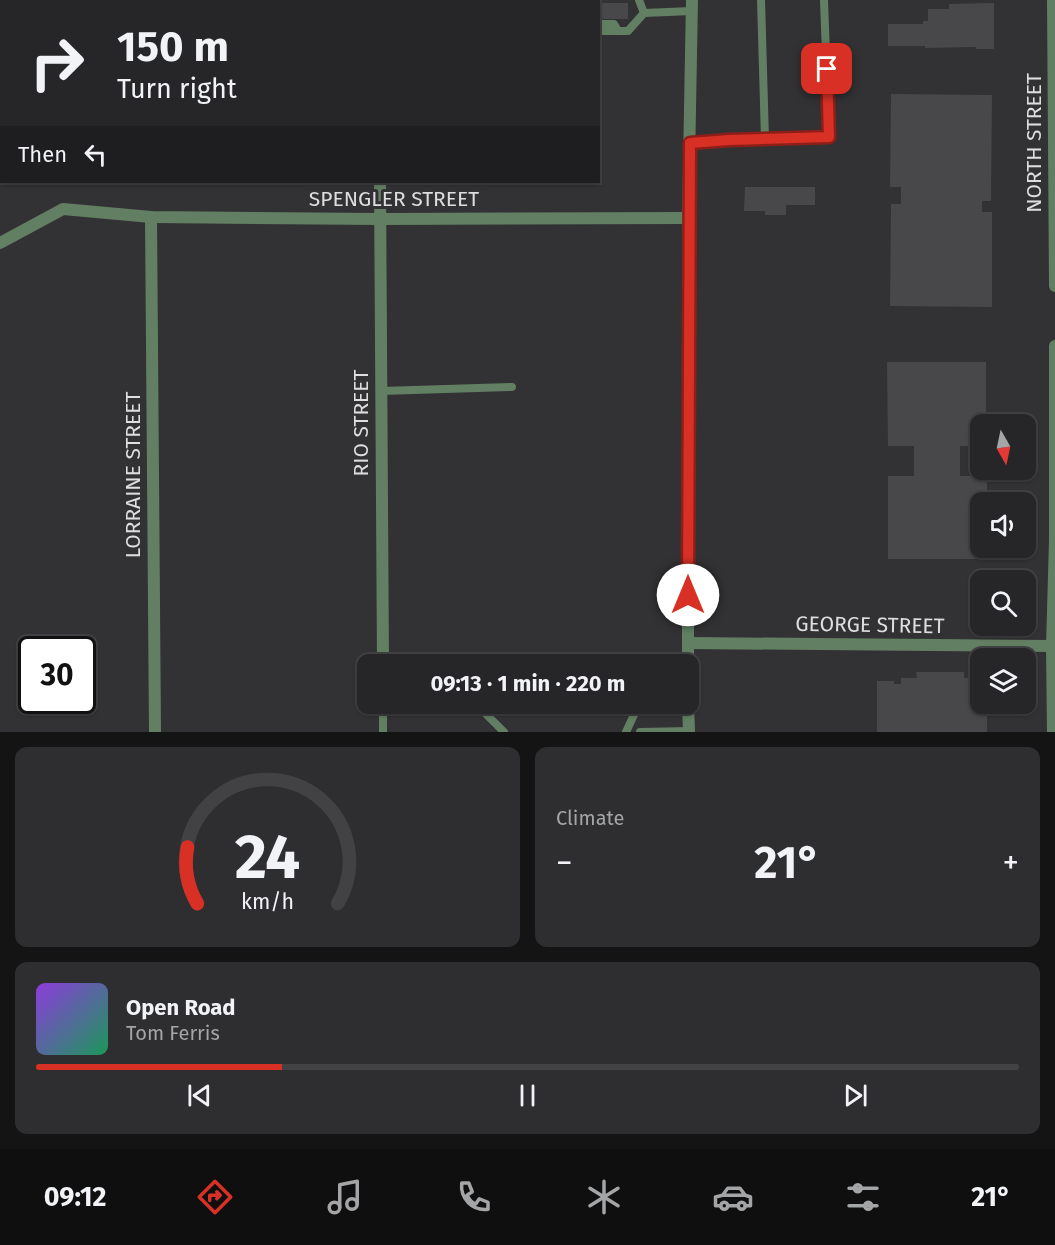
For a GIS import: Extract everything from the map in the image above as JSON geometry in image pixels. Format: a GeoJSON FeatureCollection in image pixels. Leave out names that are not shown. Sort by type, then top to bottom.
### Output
{"type":"FeatureCollection","features":[{"type":"Feature","properties":{"kind":"street","name":"NORTH STREET"},"geometry":{"type":"LineString","coordinates":[[1053,0],[1055,286]]}},
{"type":"Feature","properties":{"kind":"street"},"geometry":{"type":"LineString","coordinates":[[688,654],[688,218],[692,6]]}},
{"type":"Feature","properties":{"kind":"street","name":"RIO STREET"},"geometry":{"type":"LineString","coordinates":[[380,183],[383,654]]}},
{"type":"Feature","properties":{"kind":"street","name":"SPENGLER STREET"},"geometry":{"type":"LineString","coordinates":[[0,243],[63,209],[151,217],[688,218]]}},
{"type":"Feature","properties":{"kind":"street","name":"LORRAINE STREET"},"geometry":{"type":"LineString","coordinates":[[151,217],[155,732]]}},
{"type":"Feature","properties":{"kind":"street"},"geometry":{"type":"LineString","coordinates":[[1053,732],[1055,346]]}},
{"type":"Feature","properties":{"kind":"street","name":"GEORGE STREET"},"geometry":{"type":"LineString","coordinates":[[688,643],[1052,646]]}},
{"type":"Feature","properties":{"kind":"street"},"geometry":{"type":"LineString","coordinates":[[688,714],[689,731]]}},
{"type":"Feature","properties":{"kind":"lane"},"geometry":{"type":"LineString","coordinates":[[639,0],[644,13]]}},
{"type":"Feature","properties":{"kind":"lane"},"geometry":{"type":"LineString","coordinates":[[761,0],[765,139]]}},
{"type":"Feature","properties":{"kind":"lane"},"geometry":{"type":"LineString","coordinates":[[690,143],[829,137],[824,0]]}},
{"type":"Feature","properties":{"kind":"lane"},"geometry":{"type":"LineString","coordinates":[[600,31],[628,31],[644,13],[692,6]]}},
{"type":"Feature","properties":{"kind":"lane"},"geometry":{"type":"LineString","coordinates":[[600,24],[614,24],[618,31]]}},
{"type":"Feature","properties":{"kind":"lane"},"geometry":{"type":"LineString","coordinates":[[381,392],[512,387]]}},
{"type":"Feature","properties":{"kind":"lane"},"geometry":{"type":"LineString","coordinates":[[383,714],[383,732]]}},
{"type":"Feature","properties":{"kind":"lane"},"geometry":{"type":"LineString","coordinates":[[486,714],[504,732]]}},
{"type":"Feature","properties":{"kind":"lane"},"geometry":{"type":"LineString","coordinates":[[626,732],[634,714]]}},
{"type":"Feature","properties":{"kind":"lane"},"geometry":{"type":"LineString","coordinates":[[640,732],[689,731]]}},
{"type":"Feature","properties":{"kind":"building"},"geometry":{"type":"Polygon","coordinates":[[[600,3],[628,3],[628,19],[600,19],[600,3]]]}},
{"type":"Feature","properties":{"kind":"building"},"geometry":{"type":"Polygon","coordinates":[[[994,3],[994,49],[888,46],[888,24],[923,24],[923,21],[928,21],[928,9],[949,9],[949,4],[994,3]]]}},
{"type":"Feature","properties":{"kind":"building"},"geometry":{"type":"Polygon","coordinates":[[[891,94],[992,95],[991,201],[982,201],[982,212],[992,212],[992,307],[890,306],[891,204],[901,204],[901,187],[890,187],[891,94]]]}},
{"type":"Feature","properties":{"kind":"building"},"geometry":{"type":"Polygon","coordinates":[[[745,187],[815,187],[815,205],[786,205],[786,215],[765,215],[765,211],[744,211],[745,187]]]}},
{"type":"Feature","properties":{"kind":"building"},"geometry":{"type":"Polygon","coordinates":[[[887,362],[986,362],[986,414],[970,414],[970,446],[960,446],[960,476],[970,476],[970,480],[987,480],[987,492],[970,492],[970,558],[987,559],[888,559],[888,476],[914,476],[914,446],[888,446],[887,362]]]}},
{"type":"Feature","properties":{"kind":"building"},"geometry":{"type":"Polygon","coordinates":[[[916,672],[964,672],[964,678],[970,678],[970,714],[987,714],[987,732],[877,732],[877,681],[894,681],[894,684],[901,684],[901,678],[917,678],[916,672]]]}},
{"type":"Feature","properties":{"kind":"route"},"geometry":{"type":"LineString","coordinates":[[688,595],[690,143],[829,137],[827,69]]}}]}
